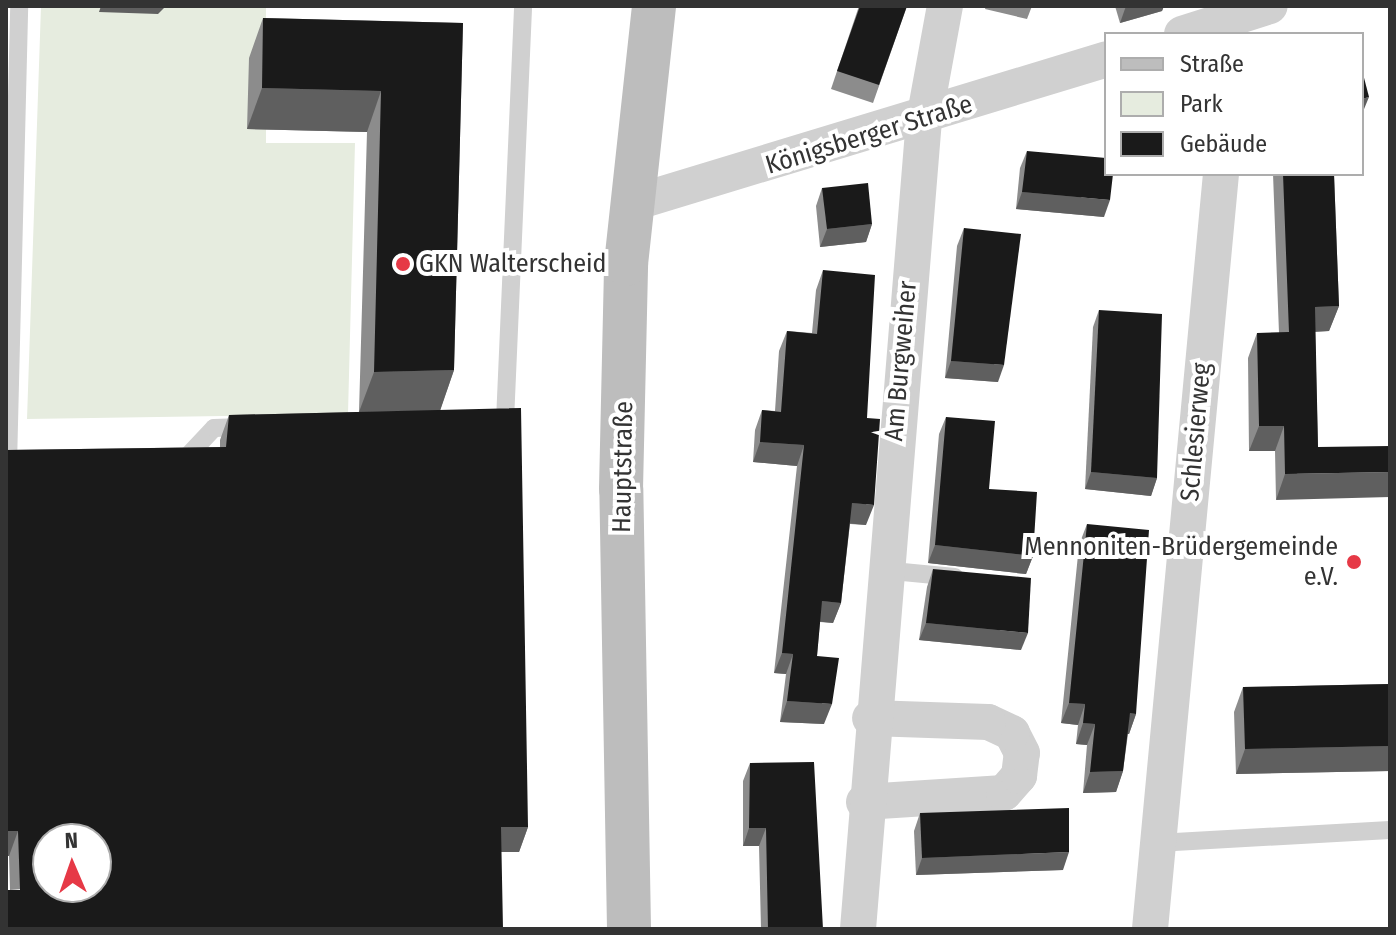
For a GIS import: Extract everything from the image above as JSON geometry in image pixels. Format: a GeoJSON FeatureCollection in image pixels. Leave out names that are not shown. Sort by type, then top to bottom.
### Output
{"type":"FeatureCollection","features":[{"type":"Feature","properties":{"kind":"main road","name":"Hauptstraße"},"geometry":{"type":"LineString","coordinates":[[629,929],[621,489],[630,204],[654,6]]}},
{"type":"Feature","properties":{"kind":"street","name":"Am Burgweiher"},"geometry":{"type":"LineString","coordinates":[[858,929],[864,802],[882,570],[924,120],[945,6]]}},
{"type":"Feature","properties":{"kind":"street"},"geometry":{"type":"LineString","coordinates":[[1194,32],[1235,25],[1270,6]]}},
{"type":"Feature","properties":{"kind":"street","name":"Königsberger Straße"},"geometry":{"type":"LineString","coordinates":[[630,204],[924,120],[1104,60]]}},
{"type":"Feature","properties":{"kind":"street","name":"Schlesierweg"},"geometry":{"type":"LineString","coordinates":[[1150,929],[1221,176]]}},
{"type":"Feature","properties":{"kind":"street"},"geometry":{"type":"LineString","coordinates":[[864,802],[1004,793],[1019,776],[1022,753],[1012,733],[988,722],[870,718]]}},
{"type":"Feature","properties":{"kind":"lane"},"geometry":{"type":"LineString","coordinates":[[19,6],[9,218],[8,465],[39,464]]}},
{"type":"Feature","properties":{"kind":"lane"},"geometry":{"type":"LineString","coordinates":[[473,422],[505,421],[523,6]]}},
{"type":"Feature","properties":{"kind":"lane"},"geometry":{"type":"LineString","coordinates":[[161,461],[191,460],[214,428],[272,426]]}},
{"type":"Feature","properties":{"kind":"lane"},"geometry":{"type":"LineString","coordinates":[[882,570],[975,579]]}},
{"type":"Feature","properties":{"kind":"lane"},"geometry":{"type":"LineString","coordinates":[[1157,843],[1390,830]]}},
{"type":"Feature","properties":{"kind":"green space"},"geometry":{"type":"Polygon","coordinates":[[[41,6],[266,6],[266,143],[355,143],[348,414],[27,419],[41,6]]]}},
{"type":"Feature","properties":{"kind":"building"},"geometry":{"type":"Polygon","coordinates":[[[860,6],[907,6],[879,85],[837,71],[860,6]]]}},
{"type":"Feature","properties":{"kind":"building","name":"GKN Walterscheid"},"geometry":{"type":"Polygon","coordinates":[[[263,18],[463,23],[454,370],[374,372],[381,91],[262,88],[263,18]]]}},
{"type":"Feature","properties":{"kind":"building"},"geometry":{"type":"Polygon","coordinates":[[[1364,78],[1369,97],[1364,98],[1364,78]]]}},
{"type":"Feature","properties":{"kind":"building"},"geometry":{"type":"Polygon","coordinates":[[[1027,151],[1104,158],[1104,176],[1113,176],[1110,200],[1022,192],[1027,151]]]}},
{"type":"Feature","properties":{"kind":"building"},"geometry":{"type":"Polygon","coordinates":[[[1283,176],[1334,176],[1339,306],[1315,307],[1318,447],[1390,446],[1390,472],[1285,474],[1284,426],[1259,426],[1257,333],[1289,332],[1283,176]]]}},
{"type":"Feature","properties":{"kind":"building"},"geometry":{"type":"Polygon","coordinates":[[[868,183],[872,224],[827,229],[822,188],[868,183]]]}},
{"type":"Feature","properties":{"kind":"building"},"geometry":{"type":"Polygon","coordinates":[[[964,228],[1021,234],[1004,365],[951,361],[964,228]]]}},
{"type":"Feature","properties":{"kind":"building"},"geometry":{"type":"Polygon","coordinates":[[[823,270],[875,275],[867,418],[880,419],[874,505],[852,503],[841,603],[822,601],[817,656],[839,658],[832,704],[787,701],[793,654],[782,653],[804,445],[760,442],[762,410],[781,412],[787,331],[817,334],[823,270]]]}},
{"type":"Feature","properties":{"kind":"building"},"geometry":{"type":"Polygon","coordinates":[[[1099,310],[1162,314],[1157,478],[1091,472],[1099,310]]]}},
{"type":"Feature","properties":{"kind":"building"},"geometry":{"type":"Polygon","coordinates":[[[521,408],[528,827],[501,827],[503,929],[6,929],[6,890],[20,890],[18,831],[6,831],[6,450],[226,447],[229,415],[521,408]]]}},
{"type":"Feature","properties":{"kind":"building"},"geometry":{"type":"Polygon","coordinates":[[[946,417],[995,421],[989,489],[1037,492],[1033,556],[935,545],[946,417]]]}},
{"type":"Feature","properties":{"kind":"building"},"geometry":{"type":"Polygon","coordinates":[[[1087,524],[1149,530],[1136,714],[1130,713],[1123,771],[1090,772],[1095,724],[1083,723],[1085,704],[1069,703],[1087,524]]]}},
{"type":"Feature","properties":{"kind":"building"},"geometry":{"type":"Polygon","coordinates":[[[933,569],[1031,578],[1028,633],[926,623],[933,569]]]}},
{"type":"Feature","properties":{"kind":"building"},"geometry":{"type":"Polygon","coordinates":[[[1390,684],[1390,746],[1245,749],[1243,687],[1390,684]]]}},
{"type":"Feature","properties":{"kind":"building"},"geometry":{"type":"Polygon","coordinates":[[[814,762],[823,929],[768,929],[766,828],[749,828],[750,763],[814,762]]]}},
{"type":"Feature","properties":{"kind":"building"},"geometry":{"type":"Polygon","coordinates":[[[1069,808],[1069,852],[922,858],[920,813],[1069,808]]]}},
{"type":"Feature","properties":{"kind":"place","name":"GKN Walterscheid"},"geometry":{"type":"Point","coordinates":[403,264]}},
{"type":"Feature","properties":{"kind":"place","name":"Mennoniten-Brüdergemeinde e.V."},"geometry":{"type":"Point","coordinates":[1354,562]}}]}
